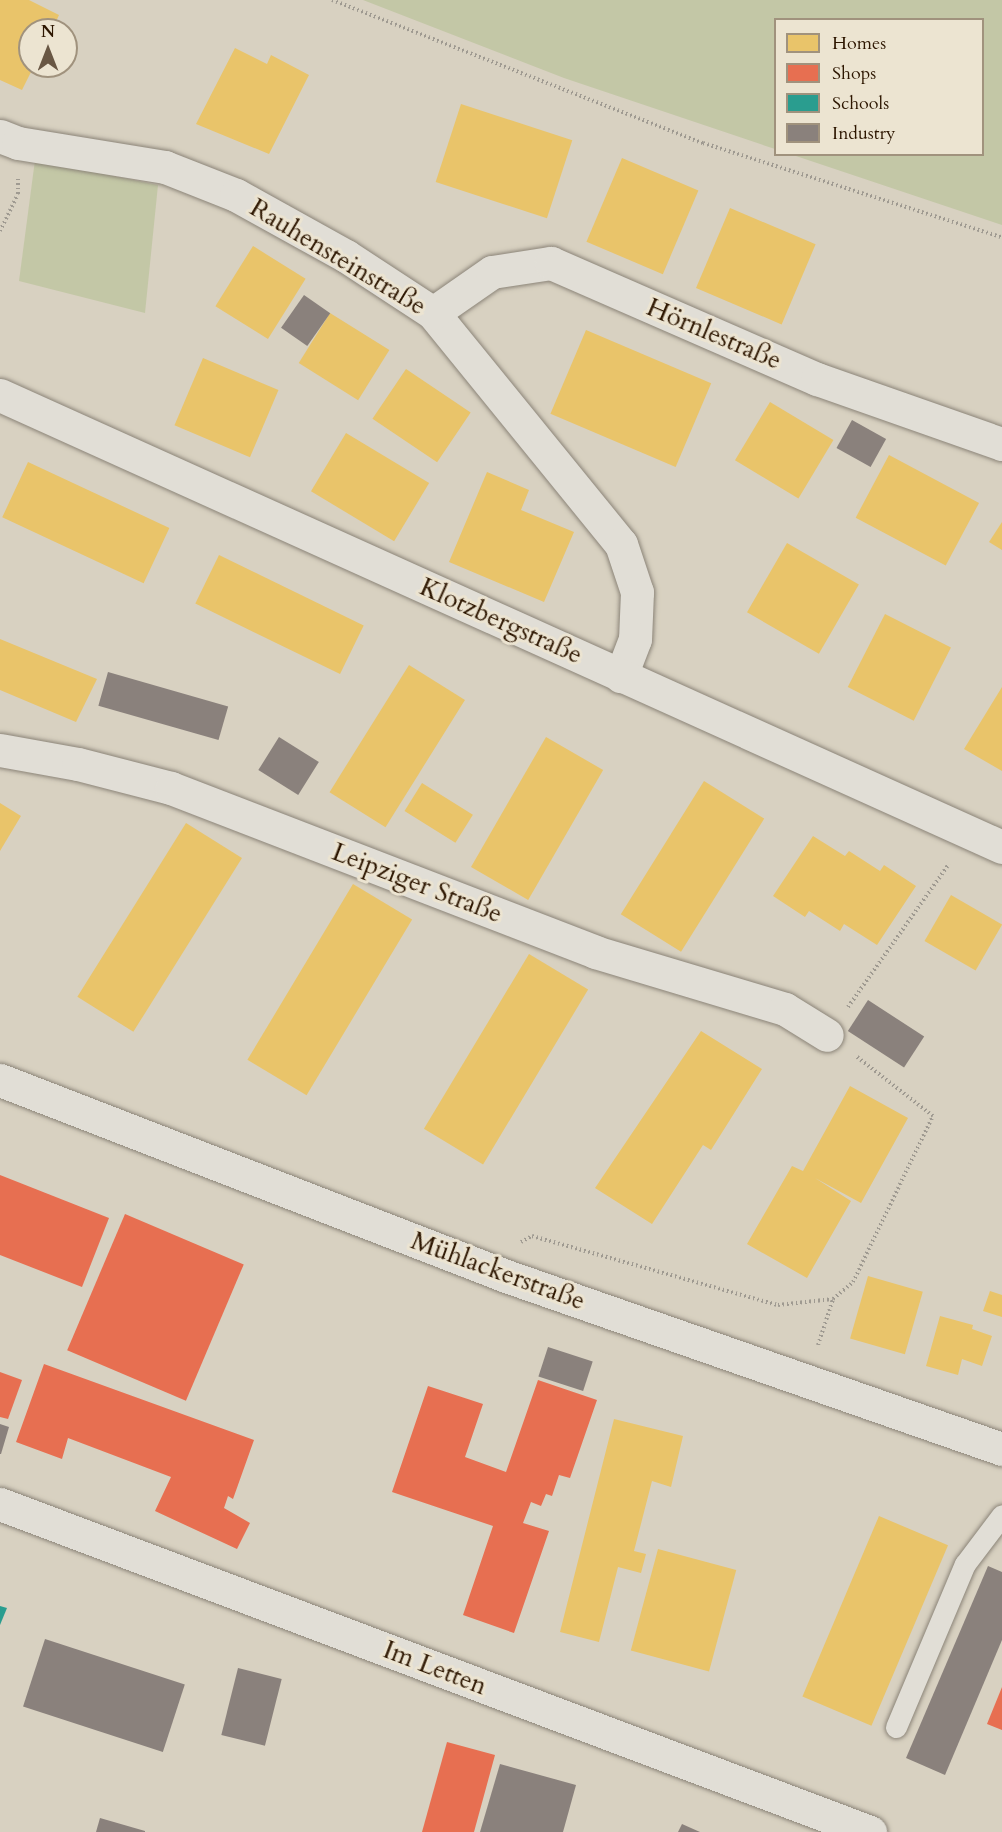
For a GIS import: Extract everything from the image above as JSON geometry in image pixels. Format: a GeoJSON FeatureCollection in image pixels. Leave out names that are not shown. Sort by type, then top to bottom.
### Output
{"type":"FeatureCollection","features":[{"type":"Feature","properties":{"kind":"street","name":"Rauhensteinstraße"},"geometry":{"type":"LineString","coordinates":[[9,139],[165,167],[236,195],[346,256],[433,313],[621,544],[638,592],[635,639],[621,676]]}},
{"type":"Feature","properties":{"kind":"street","name":"Hörnlestraße"},"geometry":{"type":"LineString","coordinates":[[433,313],[492,272],[551,263],[817,379],[1002,444]]}},
{"type":"Feature","properties":{"kind":"street","name":"Klotzbergstraße"},"geometry":{"type":"LineString","coordinates":[[0,395],[621,676],[972,831],[1002,847]]}},
{"type":"Feature","properties":{"kind":"street","name":"Leipziger Straße"},"geometry":{"type":"LineString","coordinates":[[0,750],[78,764],[171,788],[595,952],[785,1009],[827,1035]]}},
{"type":"Feature","properties":{"kind":"street","name":"Mühlackerstraße"},"geometry":{"type":"LineString","coordinates":[[0,1080],[506,1276],[1002,1449]]}},
{"type":"Feature","properties":{"kind":"street","name":"Im Letten"},"geometry":{"type":"LineString","coordinates":[[0,1504],[870,1832]]}},
{"type":"Feature","properties":{"kind":"lane"},"geometry":{"type":"LineString","coordinates":[[896,1727],[965,1564],[1002,1515]]}},
{"type":"Feature","properties":{"kind":"path"},"geometry":{"type":"LineString","coordinates":[[332,0],[703,143],[1002,237]]}},
{"type":"Feature","properties":{"kind":"path"},"geometry":{"type":"LineString","coordinates":[[0,231],[18,194],[9,139]]}},
{"type":"Feature","properties":{"kind":"path"},"geometry":{"type":"LineString","coordinates":[[818,1345],[833,1299],[853,1282],[933,1116],[891,1080],[827,1035],[972,831]]}},
{"type":"Feature","properties":{"kind":"path"},"geometry":{"type":"LineString","coordinates":[[506,1276],[520,1242],[532,1236],[778,1305],[833,1299]]}},
{"type":"Feature","properties":{"kind":"green space"},"geometry":{"type":"Polygon","coordinates":[[[363,0],[1002,0],[1002,225],[796,156],[984,156],[984,18],[774,18],[774,149],[564,78],[363,0]]]}},
{"type":"Feature","properties":{"kind":"green space"},"geometry":{"type":"Polygon","coordinates":[[[35,160],[158,185],[145,313],[19,281],[35,160]]]}},
{"type":"Feature","properties":{"kind":"building: Homes"},"geometry":{"type":"Polygon","coordinates":[[[0,0],[29,0],[59,15],[58,18],[18,18],[18,78],[28,78],[22,90],[0,80],[0,0]]]}},
{"type":"Feature","properties":{"kind":"building: Homes"},"geometry":{"type":"Polygon","coordinates":[[[235,48],[267,64],[271,55],[309,75],[269,154],[196,124],[235,48]]]}},
{"type":"Feature","properties":{"kind":"building: Homes"},"geometry":{"type":"Polygon","coordinates":[[[461,104],[572,140],[547,218],[436,182],[461,104]]]}},
{"type":"Feature","properties":{"kind":"building: Homes"},"geometry":{"type":"Polygon","coordinates":[[[622,158],[698,190],[663,274],[586,242],[622,158]]]}},
{"type":"Feature","properties":{"kind":"building: Homes"},"geometry":{"type":"Polygon","coordinates":[[[730,208],[816,244],[782,324],[696,288],[730,208]]]}},
{"type":"Feature","properties":{"kind":"building: Homes"},"geometry":{"type":"Polygon","coordinates":[[[253,246],[306,279],[268,339],[215,306],[253,246]]]}},
{"type":"Feature","properties":{"kind":"building: Homes"},"geometry":{"type":"Polygon","coordinates":[[[330,313],[389,350],[358,400],[299,363],[330,313]]]}},
{"type":"Feature","properties":{"kind":"building: Homes"},"geometry":{"type":"Polygon","coordinates":[[[586,330],[711,383],[676,467],[550,414],[586,330]]]}},
{"type":"Feature","properties":{"kind":"building: Homes"},"geometry":{"type":"Polygon","coordinates":[[[203,358],[278,390],[250,457],[174,425],[203,358]]]}},
{"type":"Feature","properties":{"kind":"building: Homes"},"geometry":{"type":"Polygon","coordinates":[[[406,369],[471,413],[437,462],[372,419],[406,369]]]}},
{"type":"Feature","properties":{"kind":"building: Homes"},"geometry":{"type":"Polygon","coordinates":[[[770,402],[833,440],[798,498],[735,460],[770,402]]]}},
{"type":"Feature","properties":{"kind":"building: Homes"},"geometry":{"type":"Polygon","coordinates":[[[346,433],[429,483],[394,541],[311,491],[346,433]]]}},
{"type":"Feature","properties":{"kind":"building: Homes"},"geometry":{"type":"Polygon","coordinates":[[[889,455],[979,503],[946,566],[856,518],[889,455]]]}},
{"type":"Feature","properties":{"kind":"building: Homes"},"geometry":{"type":"Polygon","coordinates":[[[28,462],[169,528],[144,583],[2,517],[28,462]]]}},
{"type":"Feature","properties":{"kind":"building: Homes"},"geometry":{"type":"Polygon","coordinates":[[[487,472],[529,490],[521,510],[574,532],[544,602],[449,562],[487,472]]]}},
{"type":"Feature","properties":{"kind":"building: Homes"},"geometry":{"type":"Polygon","coordinates":[[[1002,522],[1002,550],[989,542],[1002,522]]]}},
{"type":"Feature","properties":{"kind":"building: Homes"},"geometry":{"type":"Polygon","coordinates":[[[787,543],[859,584],[819,654],[747,612],[787,543]]]}},
{"type":"Feature","properties":{"kind":"building: Homes"},"geometry":{"type":"Polygon","coordinates":[[[219,555],[364,626],[340,674],[195,604],[219,555]]]}},
{"type":"Feature","properties":{"kind":"building: Homes"},"geometry":{"type":"Polygon","coordinates":[[[885,614],[951,648],[914,721],[848,687],[885,614]]]}},
{"type":"Feature","properties":{"kind":"building: Homes"},"geometry":{"type":"Polygon","coordinates":[[[0,639],[97,679],[76,722],[0,690],[0,639]]]}},
{"type":"Feature","properties":{"kind":"building: Homes"},"geometry":{"type":"Polygon","coordinates":[[[409,665],[465,700],[385,827],[330,792],[409,665]]]}},
{"type":"Feature","properties":{"kind":"building: Homes"},"geometry":{"type":"Polygon","coordinates":[[[1002,687],[1002,771],[964,749],[1002,687]]]}},
{"type":"Feature","properties":{"kind":"building: Homes"},"geometry":{"type":"Polygon","coordinates":[[[546,737],[603,770],[528,900],[471,867],[546,737]]]}},
{"type":"Feature","properties":{"kind":"building: Homes"},"geometry":{"type":"Polygon","coordinates":[[[704,781],[764,819],[681,952],[621,914],[704,781]]]}},
{"type":"Feature","properties":{"kind":"building: Homes"},"geometry":{"type":"Polygon","coordinates":[[[422,783],[473,815],[455,843],[405,811],[422,783]]]}},
{"type":"Feature","properties":{"kind":"building: Homes"},"geometry":{"type":"Polygon","coordinates":[[[0,803],[21,816],[0,851],[0,803]]]}},
{"type":"Feature","properties":{"kind":"building: Homes"},"geometry":{"type":"Polygon","coordinates":[[[186,823],[242,858],[133,1032],[77,997],[186,823]]]}},
{"type":"Feature","properties":{"kind":"building: Homes"},"geometry":{"type":"Polygon","coordinates":[[[813,836],[845,856],[849,851],[880,871],[884,865],[916,886],[877,945],[844,924],[840,931],[809,911],[805,917],[773,896],[813,836]]]}},
{"type":"Feature","properties":{"kind":"building: Homes"},"geometry":{"type":"Polygon","coordinates":[[[353,884],[412,920],[307,1095],[247,1060],[353,884]]]}},
{"type":"Feature","properties":{"kind":"building: Homes"},"geometry":{"type":"Polygon","coordinates":[[[951,895],[1002,924],[976,970],[924,941],[951,895]]]}},
{"type":"Feature","properties":{"kind":"building: Homes"},"geometry":{"type":"Polygon","coordinates":[[[529,954],[588,990],[483,1164],[424,1129],[529,954]]]}},
{"type":"Feature","properties":{"kind":"building: Homes"},"geometry":{"type":"Polygon","coordinates":[[[701,1031],[762,1069],[711,1150],[703,1145],[652,1224],[595,1188],[701,1031]]]}},
{"type":"Feature","properties":{"kind":"building: Homes"},"geometry":{"type":"Polygon","coordinates":[[[850,1086],[908,1118],[861,1203],[815,1178],[851,1201],[807,1278],[747,1244],[792,1166],[803,1171],[850,1086]]]}},
{"type":"Feature","properties":{"kind":"building: Homes"},"geometry":{"type":"Polygon","coordinates":[[[868,1276],[923,1292],[905,1354],[850,1338],[868,1276]]]}},
{"type":"Feature","properties":{"kind":"building: Homes"},"geometry":{"type":"Polygon","coordinates":[[[990,1291],[1002,1295],[1002,1317],[983,1311],[990,1291]]]}},
{"type":"Feature","properties":{"kind":"building: Homes"},"geometry":{"type":"Polygon","coordinates":[[[940,1316],[973,1325],[972,1329],[992,1336],[982,1366],[962,1359],[958,1375],[926,1366],[940,1316]]]}},
{"type":"Feature","properties":{"kind":"building: Homes"},"geometry":{"type":"Polygon","coordinates":[[[614,1419],[683,1436],[671,1487],[652,1481],[634,1551],[646,1554],[641,1573],[618,1567],[599,1642],[560,1632],[614,1419]]]}},
{"type":"Feature","properties":{"kind":"building: Homes"},"geometry":{"type":"Polygon","coordinates":[[[879,1516],[948,1545],[871,1726],[802,1696],[879,1516]]]}},
{"type":"Feature","properties":{"kind":"building: Homes"},"geometry":{"type":"Polygon","coordinates":[[[658,1549],[736,1570],[709,1671],[631,1650],[658,1549]]]}},
{"type":"Feature","properties":{"kind":"building: Shops"},"geometry":{"type":"Polygon","coordinates":[[[0,1175],[109,1218],[82,1287],[0,1255],[0,1175]]]}},
{"type":"Feature","properties":{"kind":"building: Shops"},"geometry":{"type":"Polygon","coordinates":[[[125,1214],[244,1264],[186,1401],[67,1350],[125,1214]]]}},
{"type":"Feature","properties":{"kind":"building: Shops"},"geometry":{"type":"Polygon","coordinates":[[[44,1364],[254,1440],[233,1499],[228,1496],[224,1508],[250,1523],[237,1549],[155,1511],[171,1477],[68,1438],[62,1459],[16,1442],[44,1364]]]}},
{"type":"Feature","properties":{"kind":"building: Shops"},"geometry":{"type":"Polygon","coordinates":[[[0,1372],[22,1380],[8,1419],[0,1417],[0,1372]]]}},
{"type":"Feature","properties":{"kind":"building: Shops"},"geometry":{"type":"Polygon","coordinates":[[[538,1380],[597,1400],[570,1478],[559,1475],[552,1496],[546,1494],[541,1506],[531,1502],[523,1523],[549,1531],[514,1633],[463,1615],[493,1526],[392,1492],[428,1386],[483,1404],[465,1457],[506,1472],[538,1380]]]}},
{"type":"Feature","properties":{"kind":"building: Shops"},"geometry":{"type":"Polygon","coordinates":[[[1002,1687],[1002,1730],[987,1724],[1002,1687]]]}},
{"type":"Feature","properties":{"kind":"building: Shops"},"geometry":{"type":"Polygon","coordinates":[[[447,1742],[495,1755],[474,1832],[422,1832],[447,1742]]]}},
{"type":"Feature","properties":{"kind":"building: Schools"},"geometry":{"type":"Polygon","coordinates":[[[0,1606],[7,1608],[0,1625],[0,1606]]]}},
{"type":"Feature","properties":{"kind":"building: Industry"},"geometry":{"type":"Polygon","coordinates":[[[304,295],[330,313],[307,346],[281,328],[304,295]]]}},
{"type":"Feature","properties":{"kind":"building: Industry"},"geometry":{"type":"Polygon","coordinates":[[[852,420],[886,439],[871,467],[836,448],[852,420]]]}},
{"type":"Feature","properties":{"kind":"building: Industry"},"geometry":{"type":"Polygon","coordinates":[[[108,672],[228,706],[219,740],[98,706],[108,672]]]}},
{"type":"Feature","properties":{"kind":"building: Industry"},"geometry":{"type":"Polygon","coordinates":[[[279,737],[319,762],[298,795],[258,770],[279,737]]]}},
{"type":"Feature","properties":{"kind":"building: Industry"},"geometry":{"type":"Polygon","coordinates":[[[868,1000],[924,1036],[904,1068],[848,1031],[868,1000]]]}},
{"type":"Feature","properties":{"kind":"building: Industry"},"geometry":{"type":"Polygon","coordinates":[[[548,1347],[593,1362],[583,1391],[538,1376],[548,1347]]]}},
{"type":"Feature","properties":{"kind":"building: Industry"},"geometry":{"type":"Polygon","coordinates":[[[0,1424],[9,1427],[1,1454],[0,1454],[0,1424]]]}},
{"type":"Feature","properties":{"kind":"building: Industry"},"geometry":{"type":"Polygon","coordinates":[[[988,1566],[1002,1572],[1002,1640],[945,1775],[906,1758],[988,1566]]]}},
{"type":"Feature","properties":{"kind":"building: Industry"},"geometry":{"type":"Polygon","coordinates":[[[45,1639],[185,1684],[163,1752],[23,1707],[45,1639]]]}},
{"type":"Feature","properties":{"kind":"building: Industry"},"geometry":{"type":"Polygon","coordinates":[[[238,1668],[282,1679],[265,1746],[221,1735],[238,1668]]]}},
{"type":"Feature","properties":{"kind":"building: Industry"},"geometry":{"type":"Polygon","coordinates":[[[500,1764],[576,1785],[563,1832],[480,1832],[500,1764]]]}},
{"type":"Feature","properties":{"kind":"building: Industry"},"geometry":{"type":"Polygon","coordinates":[[[100,1818],[145,1831],[145,1832],[96,1832],[100,1818]]]}},
{"type":"Feature","properties":{"kind":"building: Industry"},"geometry":{"type":"Polygon","coordinates":[[[682,1824],[700,1832],[678,1832],[682,1824]]]}}]}
